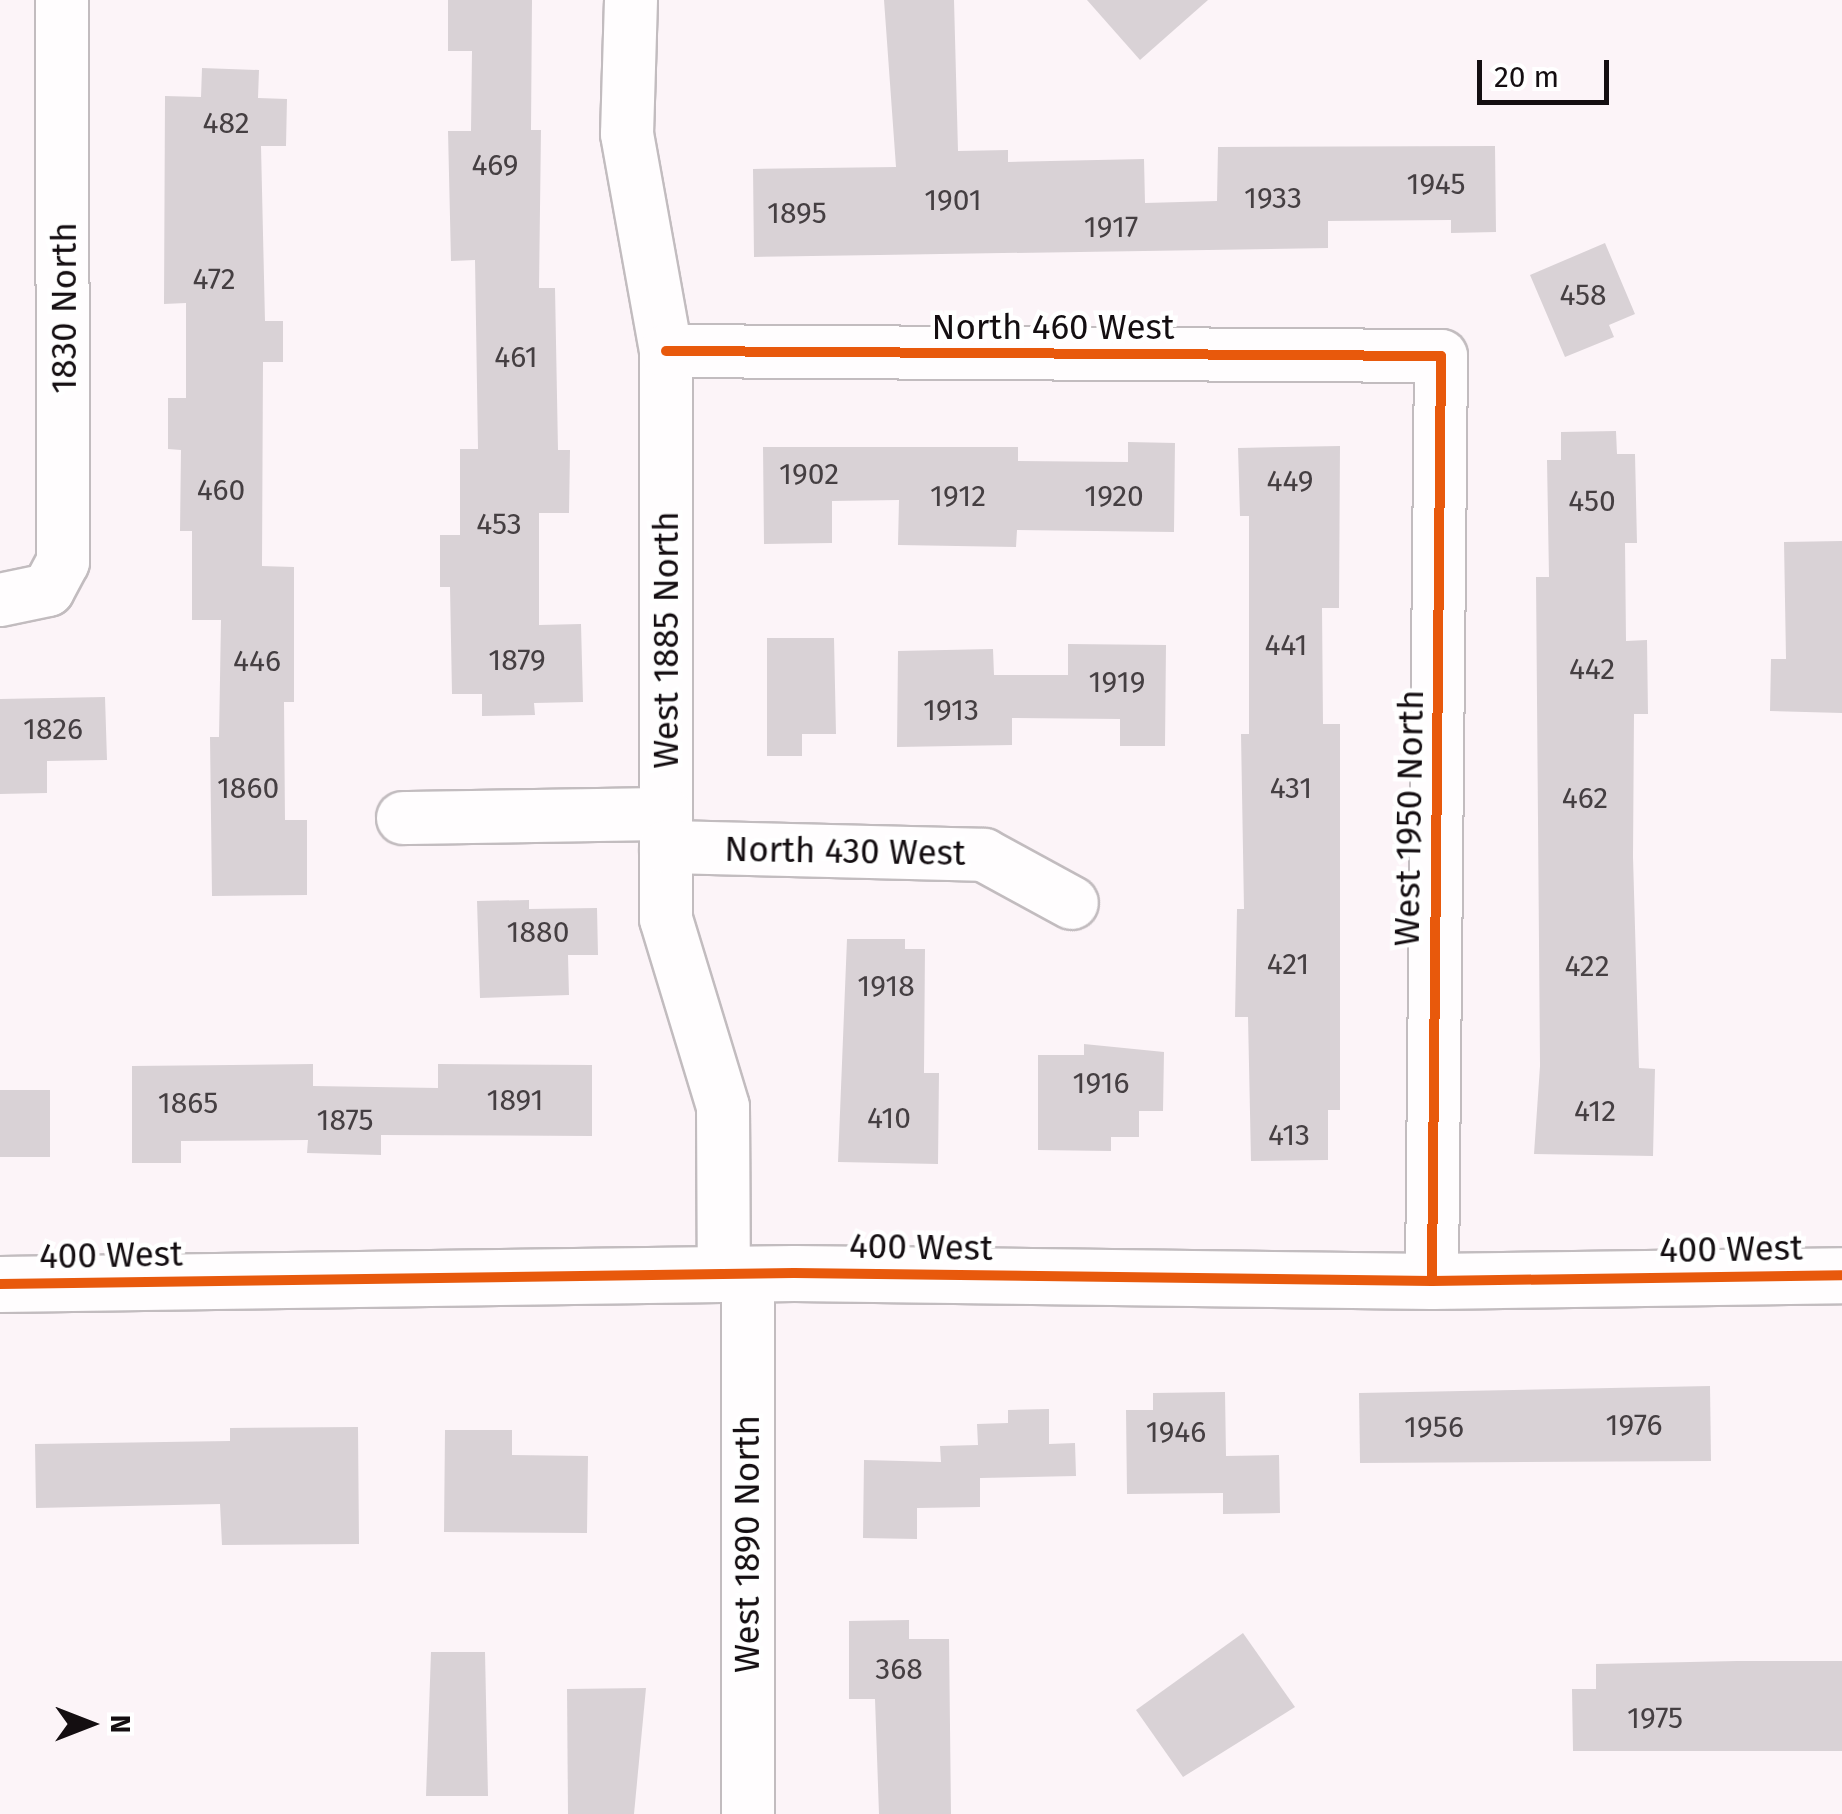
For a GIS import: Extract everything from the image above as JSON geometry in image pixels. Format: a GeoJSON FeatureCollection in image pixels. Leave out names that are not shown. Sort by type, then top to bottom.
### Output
{"type":"FeatureCollection","features":[{"type":"Feature","properties":{"kind":"street","name":"1830 North"},"geometry":{"type":"LineString","coordinates":[[14,600],[55,582],[66,529],[62,0]]}},
{"type":"Feature","properties":{"kind":"street","name":"West 1885 North"},"geometry":{"type":"LineString","coordinates":[[631,0],[628,134],[666,352],[666,919],[724,1107],[736,1275]]}},
{"type":"Feature","properties":{"kind":"street","name":"North 460 West"},"geometry":{"type":"LineString","coordinates":[[666,352],[1441,356]]}},
{"type":"Feature","properties":{"kind":"street","name":"West 1950 North"},"geometry":{"type":"LineString","coordinates":[[1432,1281],[1441,356]]}},
{"type":"Feature","properties":{"kind":"street","name":"North 430 West"},"geometry":{"type":"LineString","coordinates":[[403,818],[666,831],[984,855],[1072,903]]}},
{"type":"Feature","properties":{"kind":"street","name":"400 West"},"geometry":{"type":"LineString","coordinates":[[0,1284],[736,1275],[1432,1281],[1842,1275]]}},
{"type":"Feature","properties":{"kind":"street","name":"West 1890 North"},"geometry":{"type":"LineString","coordinates":[[736,1275],[748,1814]]}},
{"type":"Feature","properties":{"kind":"building"},"geometry":{"type":"Polygon","coordinates":[[[448,0],[532,0],[531,130],[541,130],[539,288],[555,288],[558,450],[570,450],[569,513],[539,513],[539,625],[581,624],[583,702],[534,703],[535,715],[482,716],[482,694],[452,694],[450,587],[440,587],[440,535],[460,535],[460,449],[478,449],[475,260],[451,261],[448,131],[471,131],[472,51],[448,51],[448,0]]]}},
{"type":"Feature","properties":{"kind":"building"},"geometry":{"type":"Polygon","coordinates":[[[884,0],[954,0],[958,151],[1008,150],[1008,162],[1144,159],[1145,203],[1217,201],[1218,147],[1495,146],[1496,232],[1451,233],[1451,220],[1328,221],[1328,248],[754,257],[753,169],[896,167],[884,0]]]}},
{"type":"Feature","properties":{"kind":"building"},"geometry":{"type":"Polygon","coordinates":[[[1087,0],[1208,0],[1140,60],[1087,0]]]}},
{"type":"Feature","properties":{"kind":"building"},"geometry":{"type":"Polygon","coordinates":[[[202,68],[259,70],[258,98],[287,99],[286,146],[261,146],[265,321],[283,321],[283,362],[263,362],[262,566],[294,567],[294,702],[284,702],[285,820],[307,820],[307,895],[212,896],[210,737],[219,737],[221,620],[192,620],[192,531],[180,531],[181,450],[168,449],[168,398],[186,398],[186,303],[164,304],[165,96],[201,97],[202,68]]]}},
{"type":"Feature","properties":{"kind":"building"},"geometry":{"type":"Polygon","coordinates":[[[1605,243],[1635,314],[1609,325],[1614,337],[1565,357],[1530,275],[1605,243]]]}},
{"type":"Feature","properties":{"kind":"building"},"geometry":{"type":"Polygon","coordinates":[[[1616,431],[1617,454],[1635,454],[1637,543],[1625,543],[1626,641],[1647,640],[1648,714],[1634,714],[1633,857],[1639,1068],[1655,1069],[1653,1156],[1534,1154],[1540,1066],[1536,577],[1549,577],[1547,460],[1561,460],[1561,432],[1616,431]]]}},
{"type":"Feature","properties":{"kind":"building"},"geometry":{"type":"Polygon","coordinates":[[[1128,442],[1175,443],[1174,532],[1017,530],[1016,547],[898,545],[899,500],[832,501],[832,543],[764,544],[763,447],[1018,447],[1018,461],[1128,462],[1128,442]]]}},
{"type":"Feature","properties":{"kind":"building"},"geometry":{"type":"Polygon","coordinates":[[[1340,446],[1339,608],[1322,608],[1323,724],[1340,724],[1340,1110],[1328,1110],[1328,1160],[1251,1161],[1248,1017],[1235,1017],[1237,909],[1244,909],[1241,734],[1249,734],[1249,516],[1240,516],[1238,448],[1340,446]]]}},
{"type":"Feature","properties":{"kind":"building"},"geometry":{"type":"Polygon","coordinates":[[[1842,541],[1842,713],[1770,711],[1771,659],[1786,659],[1784,542],[1842,541]]]}},
{"type":"Feature","properties":{"kind":"building"},"geometry":{"type":"Polygon","coordinates":[[[767,638],[834,638],[836,734],[802,734],[802,756],[767,756],[767,638]]]}},
{"type":"Feature","properties":{"kind":"building"},"geometry":{"type":"Polygon","coordinates":[[[1068,644],[1166,645],[1165,746],[1120,746],[1120,719],[1012,718],[1012,745],[897,747],[898,651],[993,649],[994,675],[1068,675],[1068,644]]]}},
{"type":"Feature","properties":{"kind":"building"},"geometry":{"type":"Polygon","coordinates":[[[105,697],[107,760],[47,761],[47,793],[0,794],[0,699],[105,697]]]}},
{"type":"Feature","properties":{"kind":"building"},"geometry":{"type":"Polygon","coordinates":[[[529,900],[529,909],[597,908],[598,955],[568,955],[569,995],[480,998],[477,901],[529,900]]]}},
{"type":"Feature","properties":{"kind":"building"},"geometry":{"type":"Polygon","coordinates":[[[847,939],[905,939],[905,949],[925,949],[924,1073],[939,1073],[938,1164],[838,1162],[847,939]]]}},
{"type":"Feature","properties":{"kind":"building"},"geometry":{"type":"Polygon","coordinates":[[[1084,1044],[1164,1052],[1163,1111],[1139,1111],[1139,1137],[1111,1137],[1111,1151],[1038,1150],[1038,1055],[1084,1055],[1084,1044]]]}},
{"type":"Feature","properties":{"kind":"building"},"geometry":{"type":"Polygon","coordinates":[[[313,1064],[313,1086],[438,1088],[438,1064],[592,1065],[592,1136],[381,1135],[381,1155],[307,1153],[308,1140],[181,1141],[181,1163],[132,1163],[132,1066],[313,1064]]]}},
{"type":"Feature","properties":{"kind":"building"},"geometry":{"type":"Polygon","coordinates":[[[0,1090],[50,1090],[50,1157],[0,1157],[0,1090]]]}},
{"type":"Feature","properties":{"kind":"building"},"geometry":{"type":"Polygon","coordinates":[[[1710,1386],[1711,1461],[1360,1463],[1359,1393],[1710,1386]]]}},
{"type":"Feature","properties":{"kind":"building"},"geometry":{"type":"Polygon","coordinates":[[[1225,1392],[1226,1456],[1279,1455],[1280,1513],[1223,1514],[1223,1493],[1127,1494],[1126,1410],[1153,1410],[1153,1393],[1225,1392]]]}},
{"type":"Feature","properties":{"kind":"building"},"geometry":{"type":"Polygon","coordinates":[[[1049,1409],[1049,1444],[1075,1443],[1076,1476],[980,1478],[980,1507],[917,1508],[917,1539],[863,1538],[864,1460],[941,1462],[940,1446],[978,1445],[977,1424],[1008,1423],[1008,1410],[1049,1409]]]}},
{"type":"Feature","properties":{"kind":"building"},"geometry":{"type":"Polygon","coordinates":[[[358,1427],[359,1544],[222,1545],[220,1504],[36,1508],[35,1444],[230,1441],[230,1428],[358,1427]]]}},
{"type":"Feature","properties":{"kind":"building"},"geometry":{"type":"Polygon","coordinates":[[[445,1430],[512,1430],[512,1455],[588,1456],[587,1533],[444,1532],[445,1430]]]}},
{"type":"Feature","properties":{"kind":"building"},"geometry":{"type":"Polygon","coordinates":[[[909,1620],[909,1639],[949,1639],[951,1814],[879,1814],[875,1699],[849,1699],[849,1621],[909,1620]]]}},
{"type":"Feature","properties":{"kind":"building"},"geometry":{"type":"Polygon","coordinates":[[[1243,1633],[1295,1707],[1183,1777],[1136,1710],[1243,1633]]]}},
{"type":"Feature","properties":{"kind":"building"},"geometry":{"type":"Polygon","coordinates":[[[431,1652],[485,1652],[488,1796],[426,1796],[431,1652]]]}},
{"type":"Feature","properties":{"kind":"building"},"geometry":{"type":"Polygon","coordinates":[[[1842,1661],[1842,1751],[1573,1751],[1572,1689],[1596,1689],[1596,1664],[1842,1661]]]}},
{"type":"Feature","properties":{"kind":"building"},"geometry":{"type":"Polygon","coordinates":[[[646,1688],[634,1814],[568,1814],[567,1689],[646,1688]]]}},
{"type":"Feature","properties":{"kind":"cycle path"},"geometry":{"type":"LineString","coordinates":[[666,351],[1441,356],[1432,1281]]}},
{"type":"Feature","properties":{"kind":"cycle path"},"geometry":{"type":"LineString","coordinates":[[0,1284],[794,1273],[1432,1281],[1842,1275]]}}]}
